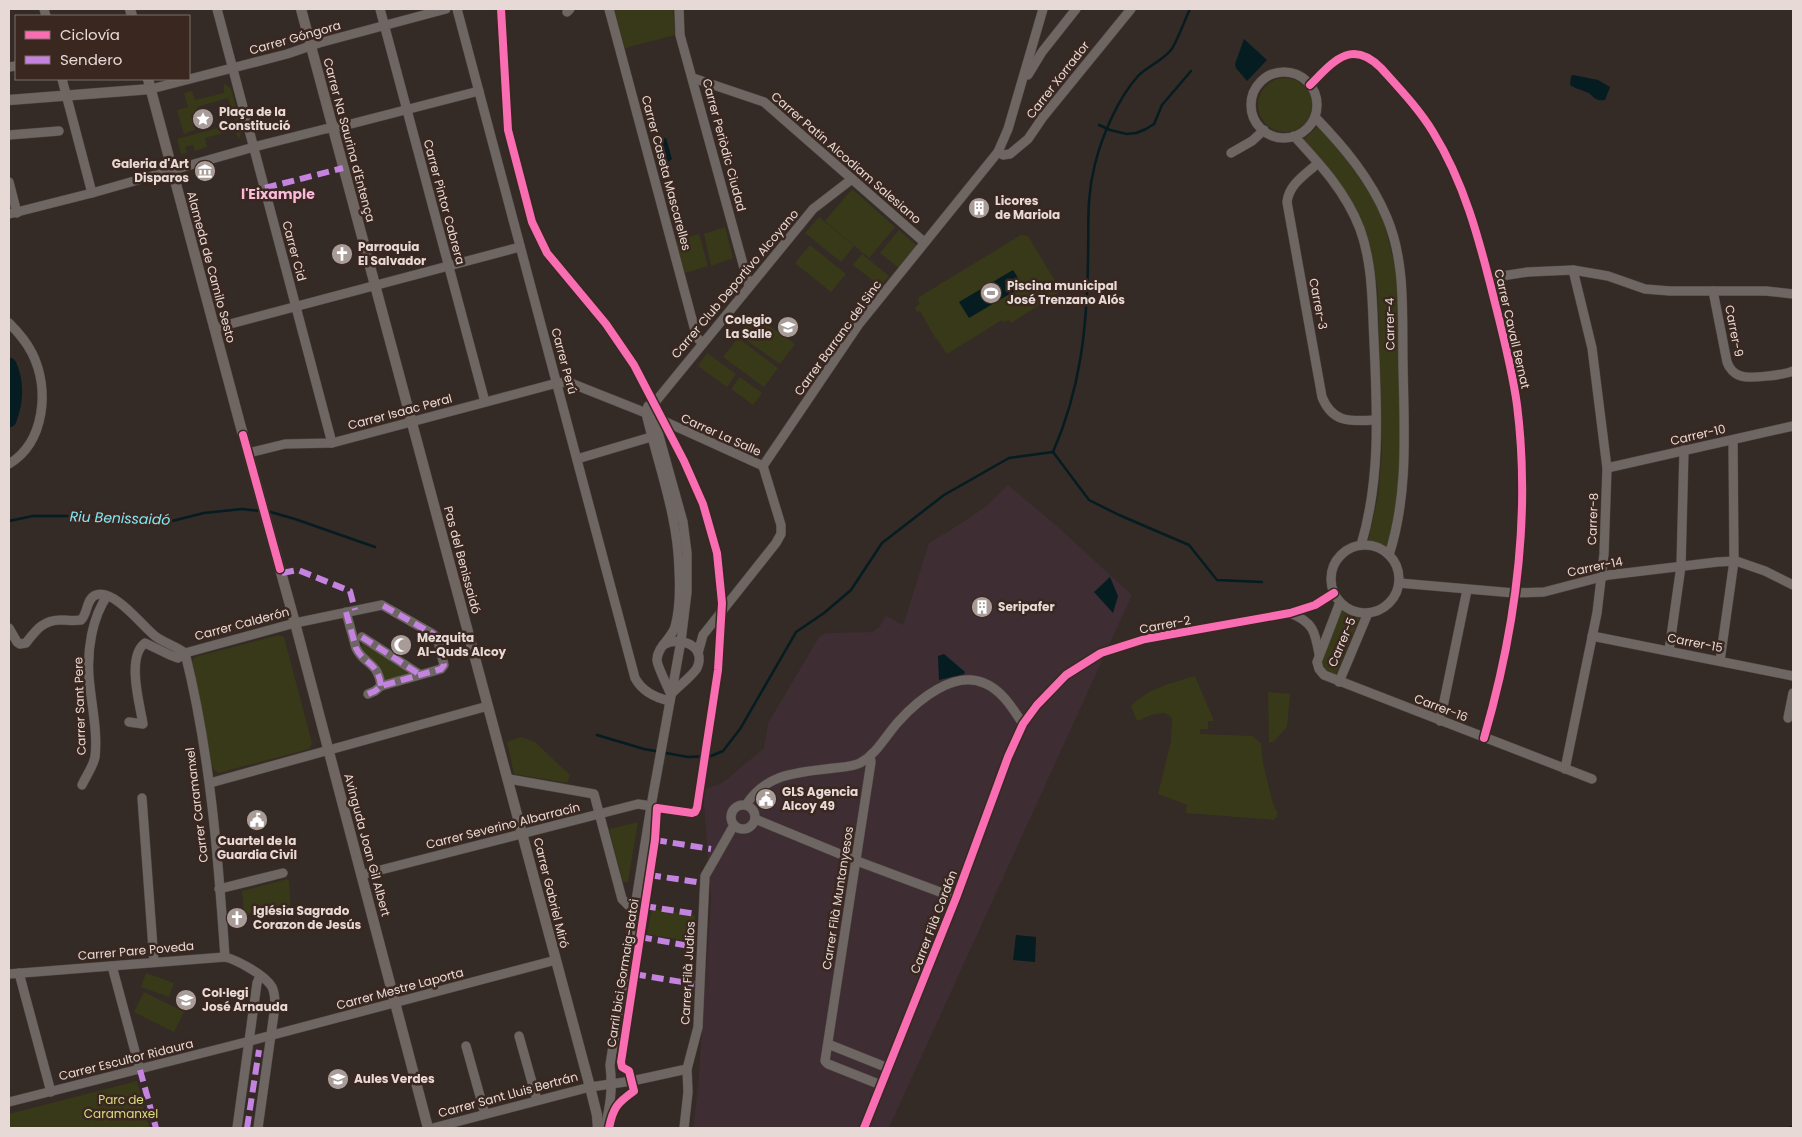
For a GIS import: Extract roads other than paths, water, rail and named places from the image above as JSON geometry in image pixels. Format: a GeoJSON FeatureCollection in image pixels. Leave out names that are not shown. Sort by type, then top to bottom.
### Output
{"type":"FeatureCollection","features":[{"type":"Feature","properties":{"kind":"main road","name":"Carrer Na Saurina d'Entença"},"geometry":{"type":"LineString","coordinates":[[301,9],[412,422]]}},
{"type":"Feature","properties":{"kind":"main road","name":"Alameda de Camilo Sesto"},"geometry":{"type":"LineString","coordinates":[[148,80],[280,569]]}},
{"type":"Feature","properties":{"kind":"main road"},"geometry":{"type":"LineString","coordinates":[[9,100],[151,89]]}},
{"type":"Feature","properties":{"kind":"main road","name":"Pas del Benissaidó"},"geometry":{"type":"LineString","coordinates":[[412,422],[488,706]]}},
{"type":"Feature","properties":{"kind":"main road","name":"Avinguda Joan Gil Albert"},"geometry":{"type":"LineString","coordinates":[[280,569],[428,1128]]}},
{"type":"Feature","properties":{"kind":"main road","name":"Carrer Gabriel Miró"},"geometry":{"type":"LineString","coordinates":[[488,706],[590,1087],[598,1128]]}},
{"type":"Feature","properties":{"kind":"street","name":"Carrer Cid"},"geometry":{"type":"LineString","coordinates":[[217,9],[332,443]]}},
{"type":"Feature","properties":{"kind":"street","name":"Carrer Pintor Cabrera"},"geometry":{"type":"LineString","coordinates":[[380,9],[485,402]]}},
{"type":"Feature","properties":{"kind":"street","name":"Carrer Góngora"},"geometry":{"type":"LineString","coordinates":[[190,79],[446,9]]}},
{"type":"Feature","properties":{"kind":"street","name":"Carrer Perú"},"geometry":{"type":"LineString","coordinates":[[457,9],[635,678],[639,685],[651,694],[658,698],[670,698]]}},
{"type":"Feature","properties":{"kind":"street","name":"Carrer Caseta Mascarelles"},"geometry":{"type":"LineString","coordinates":[[609,9],[697,338],[703,342]]}},
{"type":"Feature","properties":{"kind":"street","name":"Carrer Periòdic Ciudad"},"geometry":{"type":"LineString","coordinates":[[679,9],[680,35],[749,286]]}},
{"type":"Feature","properties":{"kind":"street","name":"Carrer Barranc del Sinc"},"geometry":{"type":"LineString","coordinates":[[763,466],[860,324],[998,152],[1008,129],[1043,9]]}},
{"type":"Feature","properties":{"kind":"street"},"geometry":{"type":"LineString","coordinates":[[1021,87],[1042,52],[1076,9]]}},
{"type":"Feature","properties":{"kind":"street","name":"Carrer Xorrador"},"geometry":{"type":"LineString","coordinates":[[998,152],[1003,155],[1010,154],[1028,139],[1043,117],[1131,9]]}},
{"type":"Feature","properties":{"kind":"street","name":"Carrer Cavall Bernat"},"geometry":{"type":"LineString","coordinates":[[1310,85],[1335,60],[1345,55],[1364,55],[1381,68],[1422,116],[1443,149],[1462,188],[1489,278],[1514,382],[1519,426],[1522,486],[1521,524],[1514,593],[1497,686],[1484,738]]}},
{"type":"Feature","properties":{"kind":"street"},"geometry":{"type":"LineString","coordinates":[[1283,72],[1293,73],[1302,77],[1310,85],[1317,99],[1315,117],[1306,129],[1294,136],[1278,137],[1264,130],[1257,123],[1253,114],[1252,104],[1256,90],[1265,78],[1274,74],[1283,72]]}},
{"type":"Feature","properties":{"kind":"street","name":"Carrer Patín Alcodiam Salesiano"},"geometry":{"type":"LineString","coordinates":[[693,78],[764,102],[924,242]]}},
{"type":"Feature","properties":{"kind":"street"},"geometry":{"type":"LineString","coordinates":[[62,80],[92,193]]}},
{"type":"Feature","properties":{"kind":"street","name":"Carrer Góngora"},"geometry":{"type":"LineString","coordinates":[[151,89],[188,80]]}},
{"type":"Feature","properties":{"kind":"street"},"geometry":{"type":"LineString","coordinates":[[9,182],[13,214],[254,147],[479,90]]}},
{"type":"Feature","properties":{"kind":"street","name":"Carrer-4"},"geometry":{"type":"LineString","coordinates":[[1315,117],[1356,164],[1367,180],[1387,218],[1400,271],[1405,462],[1397,525],[1389,555]]}},
{"type":"Feature","properties":{"kind":"street"},"geometry":{"type":"LineString","coordinates":[[1231,153],[1252,141],[1264,130]]}},
{"type":"Feature","properties":{"kind":"street"},"geometry":{"type":"LineString","coordinates":[[9,135],[59,131]]}},
{"type":"Feature","properties":{"kind":"street","name":"Carrer-4"},"geometry":{"type":"LineString","coordinates":[[1294,136],[1333,180],[1352,210],[1369,261],[1372,286],[1376,420],[1374,482],[1368,522],[1361,546]]}},
{"type":"Feature","properties":{"kind":"street","name":"Carrer-3"},"geometry":{"type":"LineString","coordinates":[[1318,163],[1295,184],[1287,202],[1322,397],[1330,411],[1339,418],[1348,421],[1376,420]]}},
{"type":"Feature","properties":{"kind":"street","name":"Carrer Club Deportivo Alcoyano"},"geometry":{"type":"LineString","coordinates":[[646,413],[648,406],[656,401],[813,209],[852,179]]}},
{"type":"Feature","properties":{"kind":"street"},"geometry":{"type":"LineString","coordinates":[[215,328],[520,247]]}},
{"type":"Feature","properties":{"kind":"street"},"geometry":{"type":"LineString","coordinates":[[1489,278],[1528,272],[1573,270],[1608,276],[1645,288],[1670,291],[1766,291],[1793,297]]}},
{"type":"Feature","properties":{"kind":"street","name":"Carrer-8"},"geometry":{"type":"LineString","coordinates":[[1565,769],[1599,594],[1604,554],[1607,468],[1592,348],[1573,270]]}},
{"type":"Feature","properties":{"kind":"street","name":"Carrer-9"},"geometry":{"type":"LineString","coordinates":[[1713,291],[1727,362],[1732,370],[1744,377],[1785,374],[1793,371]]}},
{"type":"Feature","properties":{"kind":"street"},"geometry":{"type":"LineString","coordinates":[[9,323],[24,339],[33,355],[39,373],[42,401],[40,418],[30,444],[23,453],[9,464]]}},
{"type":"Feature","properties":{"kind":"street","name":"Carrer La Salle"},"geometry":{"type":"LineString","coordinates":[[558,383],[568,382],[646,413],[763,466]]}},
{"type":"Feature","properties":{"kind":"street","name":"Carrer Isaac Peral"},"geometry":{"type":"LineString","coordinates":[[249,458],[285,444],[332,443],[558,383]]}},
{"type":"Feature","properties":{"kind":"street"},"geometry":{"type":"LineString","coordinates":[[605,1128],[613,1083],[610,1065],[651,806],[681,641],[688,582],[686,543],[679,507],[654,418],[653,408],[656,401]]}},
{"type":"Feature","properties":{"kind":"street"},"geometry":{"type":"LineString","coordinates":[[646,413],[675,528],[679,563],[679,589],[675,625],[660,649],[657,660],[670,698]]}},
{"type":"Feature","properties":{"kind":"street","name":"Carrer-10"},"geometry":{"type":"LineString","coordinates":[[1607,468],[1793,426]]}},
{"type":"Feature","properties":{"kind":"street"},"geometry":{"type":"LineString","coordinates":[[577,458],[652,437]]}},
{"type":"Feature","properties":{"kind":"street"},"geometry":{"type":"LineString","coordinates":[[1720,661],[1734,561],[1733,440]]}},
{"type":"Feature","properties":{"kind":"street"},"geometry":{"type":"LineString","coordinates":[[1669,651],[1681,566],[1684,450]]}},
{"type":"Feature","properties":{"kind":"street"},"geometry":{"type":"LineString","coordinates":[[696,651],[703,635],[776,543],[781,534],[781,525],[763,466]]}},
{"type":"Feature","properties":{"kind":"street"},"geometry":{"type":"LineString","coordinates":[[1361,546],[1377,547],[1389,555],[1398,572],[1399,583],[1389,603],[1379,610],[1368,613],[1348,609],[1340,602],[1334,593],[1332,572],[1342,554],[1351,548],[1361,546]]}},
{"type":"Feature","properties":{"kind":"street","name":"Carrer-14"},"geometry":{"type":"LineString","coordinates":[[1399,583],[1514,593],[1550,591],[1609,575],[1734,561],[1765,571],[1793,585]]}},
{"type":"Feature","properties":{"kind":"street"},"geometry":{"type":"LineString","coordinates":[[1440,721],[1467,590]]}},
{"type":"Feature","properties":{"kind":"street","name":"Carrer-2"},"geometry":{"type":"LineString","coordinates":[[1023,724],[1036,704],[1050,690],[1073,670],[1101,653],[1145,640],[1290,613],[1313,605],[1334,593]]}},
{"type":"Feature","properties":{"kind":"street"},"geometry":{"type":"LineString","coordinates":[[9,628],[16,642],[23,644],[40,626],[53,620],[81,620],[86,614],[92,597],[98,594],[107,596]]}},
{"type":"Feature","properties":{"kind":"street","name":"Carrer Calderón"},"geometry":{"type":"LineString","coordinates":[[107,596],[125,607],[154,635],[185,652],[295,623],[382,605],[437,637],[444,665],[441,669],[419,674]]}},
{"type":"Feature","properties":{"kind":"street","name":"Carrer Sant Pere"},"geometry":{"type":"LineString","coordinates":[[82,785],[95,758],[89,665],[96,615],[107,596]]}},
{"type":"Feature","properties":{"kind":"street","name":"Carrer-5"},"geometry":{"type":"LineString","coordinates":[[1318,658],[1340,602]]}},
{"type":"Feature","properties":{"kind":"street"},"geometry":{"type":"LineString","coordinates":[[346,612],[358,653],[375,667],[381,686]]}},
{"type":"Feature","properties":{"kind":"street"},"geometry":{"type":"LineString","coordinates":[[1290,613],[1309,623],[1314,632],[1318,658]]}},
{"type":"Feature","properties":{"kind":"street","name":"Carrer-5"},"geometry":{"type":"LineString","coordinates":[[1338,682],[1368,613]]}},
{"type":"Feature","properties":{"kind":"street"},"geometry":{"type":"LineString","coordinates":[[670,698],[688,677],[696,671],[698,665],[695,644],[691,637],[682,629]]}},
{"type":"Feature","properties":{"kind":"street","name":"Carrer-15"},"geometry":{"type":"LineString","coordinates":[[1592,636],[1793,676]]}},
{"type":"Feature","properties":{"kind":"street"},"geometry":{"type":"LineString","coordinates":[[362,637],[419,674]]}},
{"type":"Feature","properties":{"kind":"street"},"geometry":{"type":"LineString","coordinates":[[663,645],[672,641],[681,641],[691,644],[696,651]]}},
{"type":"Feature","properties":{"kind":"street"},"geometry":{"type":"LineString","coordinates":[[129,722],[143,724],[135,669],[142,645],[148,644],[176,658],[181,657],[185,652]]}},
{"type":"Feature","properties":{"kind":"street","name":"Carrer Caramanxel"},"geometry":{"type":"LineString","coordinates":[[185,652],[194,687],[210,783],[225,957]]}},
{"type":"Feature","properties":{"kind":"street","name":"Carrer-16"},"geometry":{"type":"LineString","coordinates":[[1318,658],[1319,669],[1324,675],[1338,682],[1592,779]]}},
{"type":"Feature","properties":{"kind":"street"},"geometry":{"type":"LineString","coordinates":[[660,670],[675,678],[688,677]]}},
{"type":"Feature","properties":{"kind":"street"},"geometry":{"type":"LineString","coordinates":[[368,694],[381,686],[419,674]]}},
{"type":"Feature","properties":{"kind":"street"},"geometry":{"type":"LineString","coordinates":[[746,805],[761,787],[778,777],[852,766],[870,756],[897,723],[918,702],[936,691],[961,681],[978,681],[992,687],[1007,701],[1023,724]]}},
{"type":"Feature","properties":{"kind":"street"},"geometry":{"type":"LineString","coordinates":[[1788,718],[1793,693]]}},
{"type":"Feature","properties":{"kind":"street"},"geometry":{"type":"LineString","coordinates":[[210,783],[488,706]]}},
{"type":"Feature","properties":{"kind":"street","name":"Carrer Filà Cordón"},"geometry":{"type":"LineString","coordinates":[[864,1128],[956,898],[1008,756],[1023,724]]}},
{"type":"Feature","properties":{"kind":"street","name":"Carrer Filà Muntanyesos"},"geometry":{"type":"LineString","coordinates":[[870,756],[871,762],[857,861],[826,1059],[828,1064],[881,1085]]}},
{"type":"Feature","properties":{"kind":"street"},"geometry":{"type":"LineString","coordinates":[[508,779],[594,794],[622,899],[634,911]]}},
{"type":"Feature","properties":{"kind":"street"},"geometry":{"type":"LineString","coordinates":[[142,798],[154,962]]}},
{"type":"Feature","properties":{"kind":"street","name":"Carrer Severino Albarracín"},"geometry":{"type":"LineString","coordinates":[[362,875],[638,804],[651,806]]}},
{"type":"Feature","properties":{"kind":"street"},"geometry":{"type":"LineString","coordinates":[[746,805],[752,809],[755,819],[751,825],[745,828],[737,827],[731,819],[732,812],[736,806],[746,805]]}},
{"type":"Feature","properties":{"kind":"street"},"geometry":{"type":"LineString","coordinates":[[755,819],[857,861],[956,898]]}},
{"type":"Feature","properties":{"kind":"street","name":"Carrer Filà Judios"},"geometry":{"type":"LineString","coordinates":[[684,1128],[688,1092],[687,1069],[698,1027],[705,876],[734,825]]}},
{"type":"Feature","properties":{"kind":"street"},"geometry":{"type":"LineString","coordinates":[[219,889],[283,873]]}},
{"type":"Feature","properties":{"kind":"street"},"geometry":{"type":"LineString","coordinates":[[225,957],[234,960],[260,976],[270,984],[274,995],[275,1017],[258,1128]]}},
{"type":"Feature","properties":{"kind":"street","name":"Carrer Pare Poveda"},"geometry":{"type":"LineString","coordinates":[[9,974],[225,957]]}},
{"type":"Feature","properties":{"kind":"street","name":"Carrer Mestre Laporta"},"geometry":{"type":"LineString","coordinates":[[250,1041],[556,960]]}},
{"type":"Feature","properties":{"kind":"street"},"geometry":{"type":"LineString","coordinates":[[112,966],[140,1070]]}},
{"type":"Feature","properties":{"kind":"street"},"geometry":{"type":"LineString","coordinates":[[19,973],[51,1092]]}},
{"type":"Feature","properties":{"kind":"street"},"geometry":{"type":"LineString","coordinates":[[237,1128],[257,983],[260,976]]}},
{"type":"Feature","properties":{"kind":"street"},"geometry":{"type":"LineString","coordinates":[[519,1036],[537,1100]]}},
{"type":"Feature","properties":{"kind":"street","name":"Carrer Escultor Ridaura"},"geometry":{"type":"LineString","coordinates":[[9,1102],[250,1041]]}},
{"type":"Feature","properties":{"kind":"street"},"geometry":{"type":"LineString","coordinates":[[828,1044],[888,1068]]}},
{"type":"Feature","properties":{"kind":"street"},"geometry":{"type":"LineString","coordinates":[[466,1046],[485,1114]]}},
{"type":"Feature","properties":{"kind":"street","name":"Carrer Sant Lluis Bertrán"},"geometry":{"type":"LineString","coordinates":[[433,1128],[590,1087],[632,1081],[687,1069]]}},
{"type":"Feature","properties":{"kind":"water"},"geometry":{"type":"Polygon","coordinates":[[[1244,39],[1267,60],[1247,81],[1235,64],[1244,39]]]}},
{"type":"Feature","properties":{"kind":"water"},"geometry":{"type":"Polygon","coordinates":[[[1571,76],[1598,80],[1610,87],[1605,100],[1597,100],[1589,93],[1570,85],[1571,76]]]}},
{"type":"Feature","properties":{"kind":"water"},"geometry":{"type":"Polygon","coordinates":[[[666,138],[672,159],[664,165],[656,140],[666,138]]]}},
{"type":"Feature","properties":{"kind":"water"},"geometry":{"type":"Polygon","coordinates":[[[1013,270],[1023,286],[969,318],[959,302],[1013,270]]]}},
{"type":"Feature","properties":{"kind":"water"},"geometry":{"type":"Polygon","coordinates":[[[1110,577],[1118,596],[1113,613],[1094,592],[1110,577]]]}},
{"type":"Feature","properties":{"kind":"water"},"geometry":{"type":"Polygon","coordinates":[[[944,654],[965,672],[964,674],[939,680],[938,656],[944,654]]]}},
{"type":"Feature","properties":{"kind":"water"},"geometry":{"type":"Polygon","coordinates":[[[1016,935],[1036,937],[1035,962],[1013,960],[1016,935]]]}},
{"type":"Feature","properties":{"kind":"waterway"},"geometry":{"type":"LineString","coordinates":[[1053,452],[1063,428],[1081,357],[1086,309],[1089,200],[1098,153],[1106,130],[1124,95],[1138,76],[1171,50],[1190,9]]}},
{"type":"Feature","properties":{"kind":"waterway"},"geometry":{"type":"LineString","coordinates":[[1099,125],[1127,134],[1146,129],[1154,124],[1162,105],[1191,71]]}},
{"type":"Feature","properties":{"kind":"waterway"},"geometry":{"type":"LineString","coordinates":[[9,365],[15,392],[9,420]]}},
{"type":"Feature","properties":{"kind":"waterway"},"geometry":{"type":"LineString","coordinates":[[1053,452],[1089,500],[1189,545],[1217,580],[1262,582]]}},
{"type":"Feature","properties":{"kind":"waterway"},"geometry":{"type":"LineString","coordinates":[[597,735],[644,749],[688,757],[711,756],[723,751],[740,729],[796,632],[824,613],[851,590],[882,543],[944,495],[1009,458],[1053,452]]}},
{"type":"Feature","properties":{"kind":"waterway","name":"Riu Benissaidó"},"geometry":{"type":"LineString","coordinates":[[9,521],[33,516],[74,516],[164,523],[204,513],[242,509],[262,511]]}},
{"type":"Feature","properties":{"kind":"waterway","name":"Riu Benissaidó"},"geometry":{"type":"LineString","coordinates":[[267,511],[375,547]]}},
{"type":"Feature","properties":{"kind":"waterway"},"geometry":{"type":"LineString","coordinates":[[1789,1128],[1793,1127]]}},
{"type":"Feature","properties":{"kind":"place","name":"Plaça de la Constitució"},"geometry":{"type":"Point","coordinates":[203,119]}},
{"type":"Feature","properties":{"kind":"place","name":"Galeria d'Art Disparos"},"geometry":{"type":"Point","coordinates":[205,171]}},
{"type":"Feature","properties":{"kind":"place","name":"Licores de Mariola"},"geometry":{"type":"Point","coordinates":[979,208]}},
{"type":"Feature","properties":{"kind":"place","name":"Parroquia El Salvador"},"geometry":{"type":"Point","coordinates":[342,254]}},
{"type":"Feature","properties":{"kind":"place","name":"Piscina municipal José Trenzano Alós"},"geometry":{"type":"Point","coordinates":[991,293]}},
{"type":"Feature","properties":{"kind":"place","name":"Colegio La Salle"},"geometry":{"type":"Point","coordinates":[788,327]}},
{"type":"Feature","properties":{"kind":"place","name":"Seripafer"},"geometry":{"type":"Point","coordinates":[982,607]}},
{"type":"Feature","properties":{"kind":"place","name":"Mezquita Al-Quds Alcoy"},"geometry":{"type":"Point","coordinates":[401,645]}},
{"type":"Feature","properties":{"kind":"place","name":"GLS Agencia Alcoy 49"},"geometry":{"type":"Point","coordinates":[766,799]}},
{"type":"Feature","properties":{"kind":"place","name":"Cuartel de la Guardia Civil"},"geometry":{"type":"Point","coordinates":[257,820]}},
{"type":"Feature","properties":{"kind":"place","name":"Iglésia Sagrado Corazon de Jesús"},"geometry":{"type":"Point","coordinates":[237,918]}},
{"type":"Feature","properties":{"kind":"place","name":"Col·legi José Arnauda"},"geometry":{"type":"Point","coordinates":[186,1000]}},
{"type":"Feature","properties":{"kind":"place","name":"Aules Verdes"},"geometry":{"type":"Point","coordinates":[338,1079]}},
{"type":"Feature","properties":{"kind":"district","name":"l'Eixample"},"geometry":{"type":"Point","coordinates":[278,194]}},
{"type":"Feature","properties":{"kind":"park label","name":"Parc de Caramanxel"},"geometry":{"type":"Point","coordinates":[121,1107]}}]}
